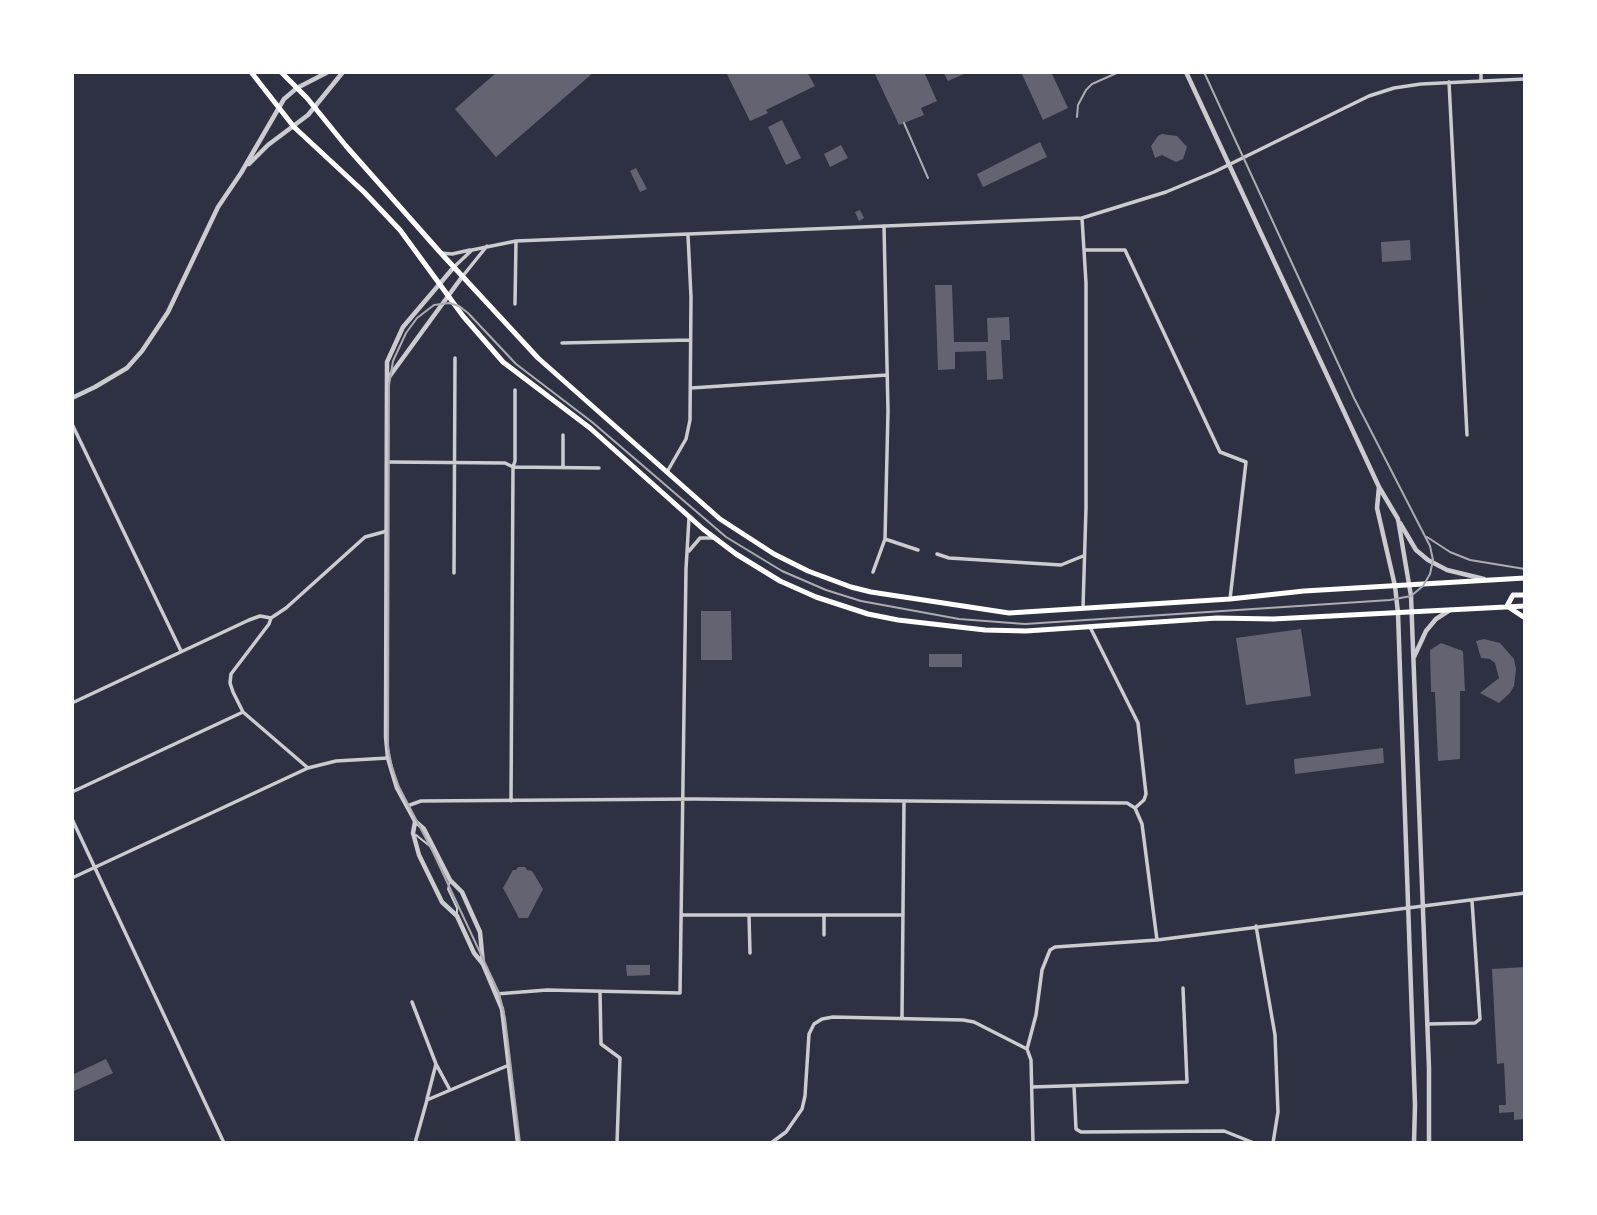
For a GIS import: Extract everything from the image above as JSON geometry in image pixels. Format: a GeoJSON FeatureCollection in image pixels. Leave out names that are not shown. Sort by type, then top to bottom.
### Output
{"type":"FeatureCollection","features":[{"type":"Feature","properties":{"kind":"main road"},"geometry":{"type":"LineString","coordinates":[[251,72],[294,127],[378,205],[400,230],[463,316],[503,362],[590,428],[716,539],[780,582],[868,614],[995,631],[1217,618],[1273,619],[1525,606]]}},
{"type":"Feature","properties":{"kind":"main road"},"geometry":{"type":"LineString","coordinates":[[281,72],[462,277],[538,358],[720,519],[791,563],[851,587],[990,612],[1028,613],[1304,591],[1525,578]]}},
{"type":"Feature","properties":{"kind":"main road"},"geometry":{"type":"LineString","coordinates":[[1507,606],[1513,595],[1525,595]]}},
{"type":"Feature","properties":{"kind":"main road"},"geometry":{"type":"LineString","coordinates":[[1507,606],[1525,618]]}},
{"type":"Feature","properties":{"kind":"street"},"geometry":{"type":"LineString","coordinates":[[72,398],[127,368],[148,344],[168,312],[218,208],[278,108],[297,88],[328,72]]}},
{"type":"Feature","properties":{"kind":"street"},"geometry":{"type":"LineString","coordinates":[[241,173],[259,153],[309,116],[343,72]]}},
{"type":"Feature","properties":{"kind":"street"},"geometry":{"type":"LineString","coordinates":[[1186,72],[1379,486],[1416,550],[1447,570],[1490,581]]}},
{"type":"Feature","properties":{"kind":"street"},"geometry":{"type":"LineString","coordinates":[[1481,72],[1481,81]]}},
{"type":"Feature","properties":{"kind":"street"},"geometry":{"type":"LineString","coordinates":[[441,253],[452,254],[516,242],[1082,219],[1166,192],[1369,96],[1401,87],[1525,79]]}},
{"type":"Feature","properties":{"kind":"street"},"geometry":{"type":"LineString","coordinates":[[1449,82],[1467,435]]}},
{"type":"Feature","properties":{"kind":"street"},"geometry":{"type":"LineString","coordinates":[[1082,219],[1086,250],[1086,508],[1083,610]]}},
{"type":"Feature","properties":{"kind":"street"},"geometry":{"type":"LineString","coordinates":[[873,572],[886,539],[884,226]]}},
{"type":"Feature","properties":{"kind":"street"},"geometry":{"type":"LineString","coordinates":[[667,473],[686,439],[690,420],[688,235]]}},
{"type":"Feature","properties":{"kind":"street"},"geometry":{"type":"LineString","coordinates":[[515,304],[516,242]]}},
{"type":"Feature","properties":{"kind":"street"},"geometry":{"type":"LineString","coordinates":[[388,377],[487,246]]}},
{"type":"Feature","properties":{"kind":"street"},"geometry":{"type":"LineString","coordinates":[[472,250],[438,283],[398,334],[387,362],[386,737],[393,778],[415,821],[424,828],[450,880],[462,892],[480,933],[482,964]]}},
{"type":"Feature","properties":{"kind":"street"},"geometry":{"type":"LineString","coordinates":[[1086,250],[1125,250],[1220,452],[1247,462],[1230,599]]}},
{"type":"Feature","properties":{"kind":"street"},"geometry":{"type":"LineString","coordinates":[[562,343],[690,340]]}},
{"type":"Feature","properties":{"kind":"street"},"geometry":{"type":"LineString","coordinates":[[454,573],[455,358]]}},
{"type":"Feature","properties":{"kind":"street"},"geometry":{"type":"LineString","coordinates":[[691,388],[887,375]]}},
{"type":"Feature","properties":{"kind":"street"},"geometry":{"type":"LineString","coordinates":[[511,801],[516,390]]}},
{"type":"Feature","properties":{"kind":"street"},"geometry":{"type":"LineString","coordinates":[[72,424],[181,652]]}},
{"type":"Feature","properties":{"kind":"street"},"geometry":{"type":"LineString","coordinates":[[563,435],[563,468]]}},
{"type":"Feature","properties":{"kind":"street"},"geometry":{"type":"LineString","coordinates":[[387,462],[505,463],[513,467],[599,468]]}},
{"type":"Feature","properties":{"kind":"street"},"geometry":{"type":"LineString","coordinates":[[1379,486],[1377,508],[1395,586],[1398,613],[1415,1105],[1414,1143]]}},
{"type":"Feature","properties":{"kind":"street"},"geometry":{"type":"LineString","coordinates":[[496,994],[547,990],[680,993],[689,516]]}},
{"type":"Feature","properties":{"kind":"street"},"geometry":{"type":"LineString","coordinates":[[1398,519],[1410,584],[1412,612],[1429,1143]]}},
{"type":"Feature","properties":{"kind":"street"},"geometry":{"type":"LineString","coordinates":[[308,768],[243,712],[230,683],[231,674],[271,618],[286,608],[365,537],[387,531]]}},
{"type":"Feature","properties":{"kind":"street"},"geometry":{"type":"LineString","coordinates":[[688,553],[700,538],[716,539]]}},
{"type":"Feature","properties":{"kind":"street"},"geometry":{"type":"LineString","coordinates":[[886,539],[918,550]]}},
{"type":"Feature","properties":{"kind":"street"},"geometry":{"type":"LineString","coordinates":[[937,554],[949,558],[1061,565],[1083,556]]}},
{"type":"Feature","properties":{"kind":"street"},"geometry":{"type":"LineString","coordinates":[[1413,657],[1426,631],[1436,619],[1452,609]]}},
{"type":"Feature","properties":{"kind":"street"},"geometry":{"type":"LineString","coordinates":[[72,703],[249,620],[260,616],[271,618]]}},
{"type":"Feature","properties":{"kind":"street"},"geometry":{"type":"LineString","coordinates":[[1090,627],[1138,723],[1146,794],[1144,800],[1135,808]]}},
{"type":"Feature","properties":{"kind":"street"},"geometry":{"type":"LineString","coordinates":[[72,792],[243,712]]}},
{"type":"Feature","properties":{"kind":"street"},"geometry":{"type":"LineString","coordinates":[[72,878],[308,768],[336,761],[388,758]]}},
{"type":"Feature","properties":{"kind":"street"},"geometry":{"type":"LineString","coordinates":[[407,806],[421,801],[1127,803],[1135,808],[1142,824],[1157,940]]}},
{"type":"Feature","properties":{"kind":"street"},"geometry":{"type":"LineString","coordinates":[[902,1018],[905,801]]}},
{"type":"Feature","properties":{"kind":"street"},"geometry":{"type":"LineString","coordinates":[[72,819],[224,1143]]}},
{"type":"Feature","properties":{"kind":"street"},"geometry":{"type":"LineString","coordinates":[[415,821],[413,833],[419,855],[442,902],[457,916],[502,1009],[506,1066],[518,1143]]}},
{"type":"Feature","properties":{"kind":"street"},"geometry":{"type":"LineString","coordinates":[[1033,1143],[1031,1060],[1027,1049],[1036,1016],[1042,970],[1050,950],[1055,947],[1157,940],[1525,893]]}},
{"type":"Feature","properties":{"kind":"street"},"geometry":{"type":"LineString","coordinates":[[1427,1024],[1475,1023],[1479,1019],[1481,1012],[1472,900]]}},
{"type":"Feature","properties":{"kind":"street"},"geometry":{"type":"LineString","coordinates":[[681,915],[903,915]]}},
{"type":"Feature","properties":{"kind":"street"},"geometry":{"type":"LineString","coordinates":[[749,915],[750,953]]}},
{"type":"Feature","properties":{"kind":"street"},"geometry":{"type":"LineString","coordinates":[[824,915],[824,935]]}},
{"type":"Feature","properties":{"kind":"street"},"geometry":{"type":"LineString","coordinates":[[1256,926],[1275,1035],[1278,1112],[1273,1143]]}},
{"type":"Feature","properties":{"kind":"street"},"geometry":{"type":"LineString","coordinates":[[1032,1087],[1187,1082],[1183,988]]}},
{"type":"Feature","properties":{"kind":"street"},"geometry":{"type":"LineString","coordinates":[[600,991],[601,1044],[620,1058],[617,1143]]}},
{"type":"Feature","properties":{"kind":"street"},"geometry":{"type":"LineString","coordinates":[[412,1002],[436,1064],[450,1090]]}},
{"type":"Feature","properties":{"kind":"street"},"geometry":{"type":"LineString","coordinates":[[771,1143],[786,1132],[802,1109],[809,1034],[814,1024],[833,1017],[974,1023],[1027,1049]]}},
{"type":"Feature","properties":{"kind":"street"},"geometry":{"type":"LineString","coordinates":[[415,1143],[436,1064]]}},
{"type":"Feature","properties":{"kind":"street"},"geometry":{"type":"LineString","coordinates":[[427,1100],[506,1066]]}},
{"type":"Feature","properties":{"kind":"street"},"geometry":{"type":"LineString","coordinates":[[1074,1086],[1078,1131],[1224,1130],[1254,1143]]}},
{"type":"Feature","properties":{"kind":"lane"},"geometry":{"type":"LineString","coordinates":[[413,833],[435,850]]}},
{"type":"Feature","properties":{"kind":"lane"},"geometry":{"type":"LineString","coordinates":[[450,880],[448,889],[457,908],[457,916]]}},
{"type":"Feature","properties":{"kind":"lane"},"geometry":{"type":"LineString","coordinates":[[469,941],[483,950]]}},
{"type":"Feature","properties":{"kind":"building"},"geometry":{"type":"Polygon","coordinates":[[[497,72],[594,72],[496,157],[455,109],[497,72]]]}},
{"type":"Feature","properties":{"kind":"building"},"geometry":{"type":"Polygon","coordinates":[[[726,72],[807,72],[815,86],[750,121],[726,72]]]}},
{"type":"Feature","properties":{"kind":"building"},"geometry":{"type":"Polygon","coordinates":[[[874,72],[924,72],[937,101],[921,108],[924,115],[899,125],[874,72]]]}},
{"type":"Feature","properties":{"kind":"building"},"geometry":{"type":"Polygon","coordinates":[[[943,72],[963,72],[964,74],[948,81],[943,72]]]}},
{"type":"Feature","properties":{"kind":"building"},"geometry":{"type":"Polygon","coordinates":[[[1021,72],[1051,72],[1068,108],[1043,120],[1021,72]]]}},
{"type":"Feature","properties":{"kind":"building"},"geometry":{"type":"Polygon","coordinates":[[[782,120],[801,158],[786,165],[768,127],[782,120]]]}},
{"type":"Feature","properties":{"kind":"building"},"geometry":{"type":"Polygon","coordinates":[[[1162,134],[1177,136],[1187,147],[1183,159],[1176,162],[1162,155],[1155,158],[1151,146],[1162,134]]]}},
{"type":"Feature","properties":{"kind":"building"},"geometry":{"type":"Polygon","coordinates":[[[1040,142],[1047,157],[983,187],[977,174],[1040,142]]]}},
{"type":"Feature","properties":{"kind":"building"},"geometry":{"type":"Polygon","coordinates":[[[841,145],[848,158],[830,167],[824,154],[841,145]]]}},
{"type":"Feature","properties":{"kind":"building"},"geometry":{"type":"Polygon","coordinates":[[[636,168],[647,189],[640,192],[630,171],[636,168]]]}},
{"type":"Feature","properties":{"kind":"building"},"geometry":{"type":"Polygon","coordinates":[[[860,210],[864,218],[859,221],[855,212],[860,210]]]}},
{"type":"Feature","properties":{"kind":"building"},"geometry":{"type":"Polygon","coordinates":[[[1410,240],[1411,260],[1382,262],[1381,242],[1410,240]]]}},
{"type":"Feature","properties":{"kind":"building"},"geometry":{"type":"Polygon","coordinates":[[[935,285],[952,285],[954,342],[988,342],[987,318],[1009,317],[1010,340],[1001,340],[1003,379],[987,380],[986,351],[955,352],[955,369],[938,370],[935,285]]]}},
{"type":"Feature","properties":{"kind":"building"},"geometry":{"type":"Polygon","coordinates":[[[701,611],[731,611],[732,660],[701,660],[701,611]]]}},
{"type":"Feature","properties":{"kind":"building"},"geometry":{"type":"Polygon","coordinates":[[[1301,629],[1311,696],[1246,705],[1236,638],[1301,629]]]}},
{"type":"Feature","properties":{"kind":"building"},"geometry":{"type":"Polygon","coordinates":[[[1484,639],[1500,643],[1514,659],[1514,686],[1499,703],[1480,693],[1499,678],[1495,663],[1481,658],[1476,641],[1484,639]]]}},
{"type":"Feature","properties":{"kind":"building"},"geometry":{"type":"Polygon","coordinates":[[[1441,643],[1463,651],[1465,691],[1460,691],[1460,759],[1438,761],[1430,650],[1441,643]]]}},
{"type":"Feature","properties":{"kind":"building"},"geometry":{"type":"Polygon","coordinates":[[[929,654],[962,654],[962,667],[929,667],[929,654]]]}},
{"type":"Feature","properties":{"kind":"building"},"geometry":{"type":"Polygon","coordinates":[[[1383,748],[1384,763],[1295,774],[1294,759],[1383,748]]]}},
{"type":"Feature","properties":{"kind":"building"},"geometry":{"type":"Polygon","coordinates":[[[518,867],[532,871],[543,889],[528,918],[519,918],[503,888],[513,870],[518,867]]]}},
{"type":"Feature","properties":{"kind":"building"},"geometry":{"type":"Polygon","coordinates":[[[626,965],[650,965],[650,975],[627,976],[626,965]]]}},
{"type":"Feature","properties":{"kind":"building"},"geometry":{"type":"Polygon","coordinates":[[[1525,967],[1525,1119],[1514,1120],[1514,1112],[1499,1113],[1499,1105],[1506,1105],[1504,1063],[1497,1064],[1492,969],[1525,967]]]}},
{"type":"Feature","properties":{"kind":"building"},"geometry":{"type":"Polygon","coordinates":[[[106,1059],[113,1073],[72,1092],[72,1075],[106,1059]]]}},
{"type":"Feature","properties":{"kind":"tram line"},"geometry":{"type":"LineString","coordinates":[[1077,117],[1078,105],[1086,90],[1092,84],[1119,72]]}},
{"type":"Feature","properties":{"kind":"tram line"},"geometry":{"type":"LineString","coordinates":[[520,1143],[505,1018],[499,993],[433,852],[399,787],[388,748],[389,385],[393,361],[406,333],[417,318],[434,305],[449,303],[459,306],[516,364],[592,422],[726,537],[782,571],[826,590],[861,601],[959,619],[1025,624],[1390,600],[1411,596],[1423,586],[1430,574],[1433,560],[1430,546],[1354,398],[1204,72]]}},
{"type":"Feature","properties":{"kind":"tram line"},"geometry":{"type":"LineString","coordinates":[[904,123],[928,178]]}},
{"type":"Feature","properties":{"kind":"tram line"},"geometry":{"type":"LineString","coordinates":[[1427,537],[1450,552],[1470,560],[1525,569]]}}]}
